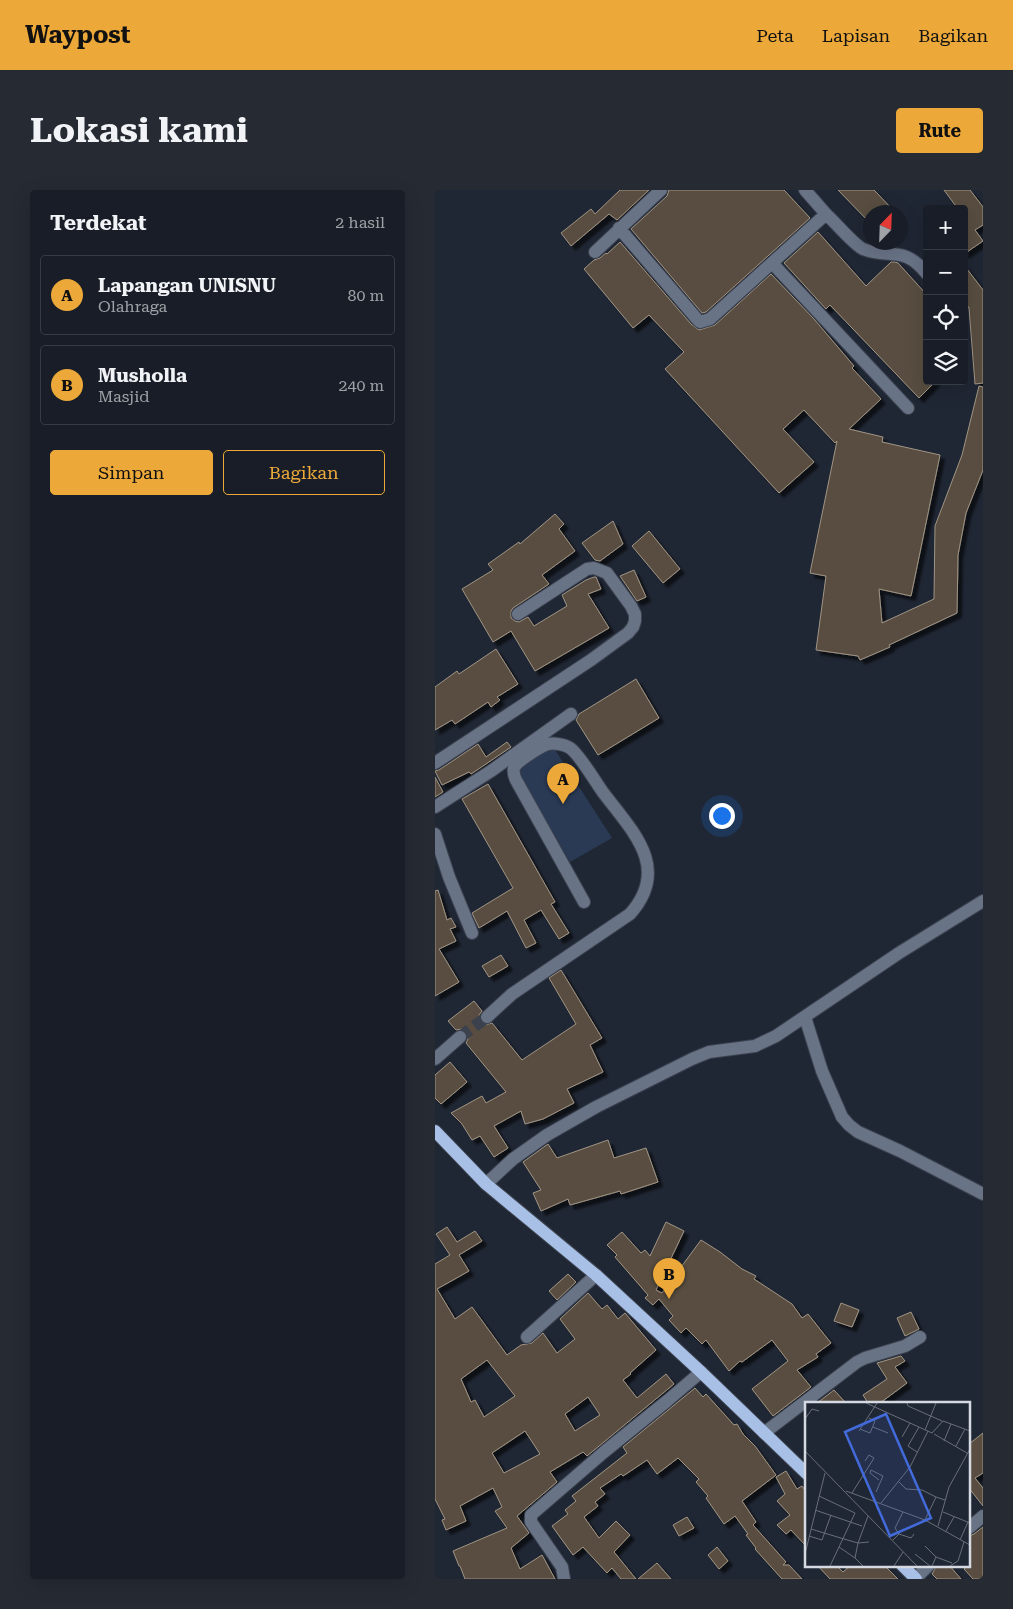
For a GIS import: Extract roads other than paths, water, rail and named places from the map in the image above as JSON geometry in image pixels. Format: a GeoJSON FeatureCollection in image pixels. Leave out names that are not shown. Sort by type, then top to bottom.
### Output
{"type":"FeatureCollection","features":[{"type":"Feature","properties":{"kind":"main road"},"geometry":{"type":"LineString","coordinates":[[435,1132],[486,1184],[596,1275],[805,1472]]}},
{"type":"Feature","properties":{"kind":"main road"},"geometry":{"type":"LineString","coordinates":[[903,1566],[916,1579]]}},
{"type":"Feature","properties":{"kind":"street"},"geometry":{"type":"LineString","coordinates":[[595,252],[661,190]]}},
{"type":"Feature","properties":{"kind":"street"},"geometry":{"type":"LineString","coordinates":[[805,190],[826,214],[862,248],[877,252],[896,253],[910,258],[923,270]]}},
{"type":"Feature","properties":{"kind":"street"},"geometry":{"type":"LineString","coordinates":[[619,228],[700,322],[710,319],[826,214]]}},
{"type":"Feature","properties":{"kind":"street"},"geometry":{"type":"LineString","coordinates":[[772,263],[908,408]]}},
{"type":"Feature","properties":{"kind":"street"},"geometry":{"type":"LineString","coordinates":[[435,762],[628,634],[635,621],[635,614],[631,606],[607,573],[594,568],[587,569],[518,614]]}},
{"type":"Feature","properties":{"kind":"street"},"geometry":{"type":"LineString","coordinates":[[435,807],[491,771],[571,714]]}},
{"type":"Feature","properties":{"kind":"street"},"geometry":{"type":"LineString","coordinates":[[487,1017],[512,994],[631,914],[641,903],[649,877],[647,858],[637,839],[570,748],[559,744],[547,744],[519,761],[514,773],[516,780],[583,902]]}},
{"type":"Feature","properties":{"kind":"street"},"geometry":{"type":"LineString","coordinates":[[435,834],[449,877],[472,933]]}},
{"type":"Feature","properties":{"kind":"street"},"geometry":{"type":"LineString","coordinates":[[486,1184],[520,1154],[547,1135],[596,1107],[709,1052],[755,1046],[776,1036],[899,953],[983,901]]}},
{"type":"Feature","properties":{"kind":"street"},"geometry":{"type":"LineString","coordinates":[[805,1017],[822,1070],[842,1117],[849,1125],[858,1132],[900,1151],[983,1194]]}},
{"type":"Feature","properties":{"kind":"street"},"geometry":{"type":"LineString","coordinates":[[435,1059],[461,1036]]}},
{"type":"Feature","properties":{"kind":"street"},"geometry":{"type":"LineString","coordinates":[[527,1336],[596,1275]]}},
{"type":"Feature","properties":{"kind":"street"},"geometry":{"type":"LineString","coordinates":[[805,1402],[857,1362],[905,1346],[920,1337]]}},
{"type":"Feature","properties":{"kind":"street"},"geometry":{"type":"LineString","coordinates":[[565,1579],[562,1567],[531,1522],[531,1516],[604,1452],[701,1372]]}},
{"type":"Feature","properties":{"kind":"street"},"geometry":{"type":"LineString","coordinates":[[764,1434],[805,1402]]}},
{"type":"Feature","properties":{"kind":"street"},"geometry":{"type":"LineString","coordinates":[[971,1526],[983,1516]]}},
{"type":"Feature","properties":{"kind":"street"},"geometry":{"type":"LineString","coordinates":[[916,1579],[928,1566]]}},
{"type":"Feature","properties":{"kind":"tunnel"},"geometry":{"type":"LineString","coordinates":[[460,1037],[487,1017]]}},
{"type":"Feature","properties":{"kind":"place","name":"Lapangan UNISNU"},"geometry":{"type":"Point","coordinates":[563,804]}},
{"type":"Feature","properties":{"kind":"place","name":"Musholla"},"geometry":{"type":"Point","coordinates":[669,1299]}}]}
